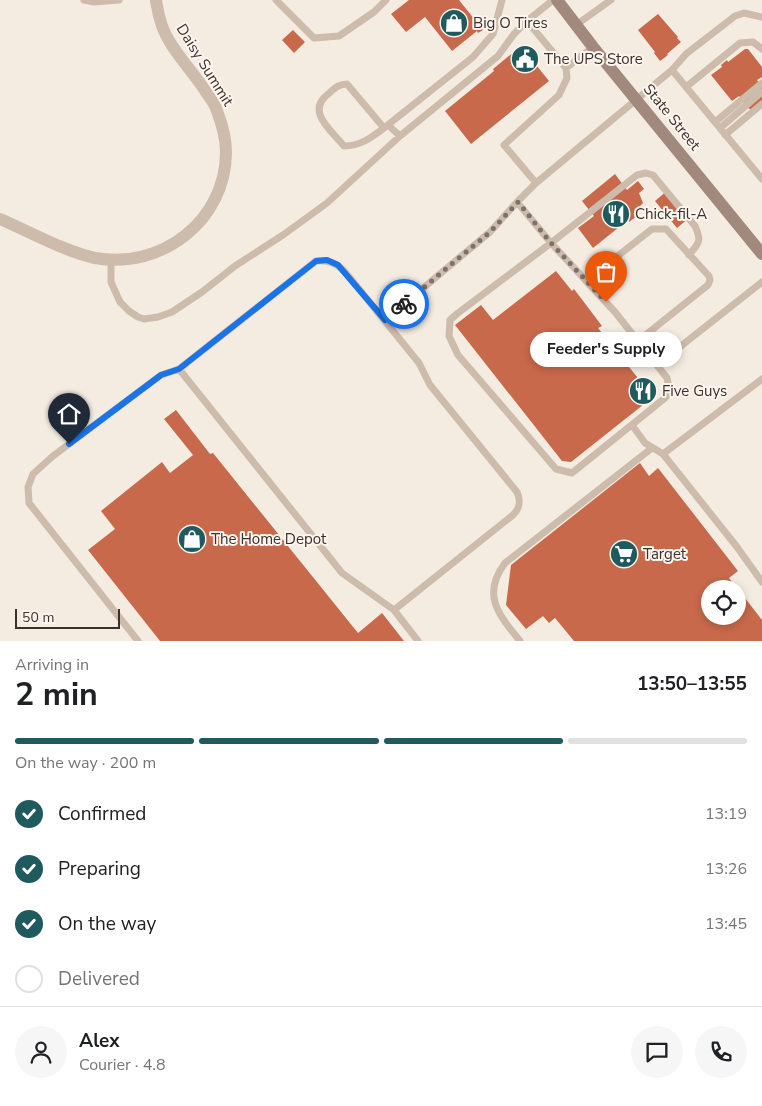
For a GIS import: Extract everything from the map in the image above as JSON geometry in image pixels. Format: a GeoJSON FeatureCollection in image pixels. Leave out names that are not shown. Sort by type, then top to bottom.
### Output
{"type":"FeatureCollection","features":[{"type":"Feature","properties":{"kind":"main road","name":"State Street"},"geometry":{"type":"LineString","coordinates":[[557,0],[593,47],[762,254]]}},
{"type":"Feature","properties":{"kind":"street","name":"Daisy Summit"},"geometry":{"type":"LineString","coordinates":[[0,219],[95,258],[128,259],[151,255],[172,245],[189,234],[204,218],[217,196],[223,174],[226,152],[223,130],[217,108],[172,46],[160,20],[156,0]]}},
{"type":"Feature","properties":{"kind":"lane"},"geometry":{"type":"LineString","coordinates":[[84,0],[94,2],[119,0]]}},
{"type":"Feature","properties":{"kind":"lane"},"geometry":{"type":"LineString","coordinates":[[276,0],[314,38],[339,36],[374,12],[386,0]]}},
{"type":"Feature","properties":{"kind":"lane"},"geometry":{"type":"LineString","coordinates":[[400,136],[386,126],[347,84],[340,84],[320,100],[317,109],[320,116],[344,146],[354,146],[370,138],[386,126],[473,57],[493,34],[502,0]]}},
{"type":"Feature","properties":{"kind":"lane"},"geometry":{"type":"LineString","coordinates":[[111,259],[111,282],[120,302],[128,311],[144,319],[172,312],[202,292],[235,266],[306,219],[400,136],[498,56],[514,34],[553,0]]}},
{"type":"Feature","properties":{"kind":"lane"},"geometry":{"type":"LineString","coordinates":[[576,25],[610,0]]}},
{"type":"Feature","properties":{"kind":"lane"},"geometry":{"type":"LineString","coordinates":[[385,320],[490,232],[536,184],[672,70],[686,54],[739,14],[751,14],[762,17]]}},
{"type":"Feature","properties":{"kind":"lane"},"geometry":{"type":"LineString","coordinates":[[527,21],[566,68],[567,78],[558,95],[504,145],[536,184]]}},
{"type":"Feature","properties":{"kind":"lane"},"geometry":{"type":"LineString","coordinates":[[686,87],[740,43],[753,42],[762,50]]}},
{"type":"Feature","properties":{"kind":"lane"},"geometry":{"type":"LineString","coordinates":[[566,68],[593,47]]}},
{"type":"Feature","properties":{"kind":"lane"},"geometry":{"type":"LineString","coordinates":[[672,70],[762,179]]}},
{"type":"Feature","properties":{"kind":"lane"},"geometry":{"type":"LineString","coordinates":[[714,122],[762,83]]}},
{"type":"Feature","properties":{"kind":"lane"},"geometry":{"type":"LineString","coordinates":[[720,128],[762,92]]}},
{"type":"Feature","properties":{"kind":"lane"},"geometry":{"type":"LineString","coordinates":[[725,135],[762,104]]}},
{"type":"Feature","properties":{"kind":"lane"},"geometry":{"type":"LineString","coordinates":[[518,202],[551,243],[615,312],[658,365],[667,378],[670,392],[572,473],[556,469],[458,355],[449,336],[450,320],[551,243],[637,175],[646,173],[653,175],[695,226],[700,236],[698,244],[689,254]]}},
{"type":"Feature","properties":{"kind":"lane"},"geometry":{"type":"LineString","coordinates":[[586,281],[652,229],[666,229],[709,276],[708,285],[638,341]]}},
{"type":"Feature","properties":{"kind":"lane"},"geometry":{"type":"LineString","coordinates":[[138,641],[30,503],[28,487],[33,474],[53,456],[161,375],[179,369],[316,261],[327,260],[338,265],[385,320],[419,363],[430,385],[517,492],[520,502],[516,511],[509,518],[394,610]]}},
{"type":"Feature","properties":{"kind":"lane"},"geometry":{"type":"LineString","coordinates":[[658,365],[762,282]]}},
{"type":"Feature","properties":{"kind":"lane"},"geometry":{"type":"LineString","coordinates":[[179,369],[342,573],[394,610],[418,641]]}},
{"type":"Feature","properties":{"kind":"lane"},"geometry":{"type":"LineString","coordinates":[[663,454],[762,379]]}},
{"type":"Feature","properties":{"kind":"lane"},"geometry":{"type":"LineString","coordinates":[[632,425],[645,443],[663,454],[761,578]]}},
{"type":"Feature","properties":{"kind":"lane"},"geometry":{"type":"LineString","coordinates":[[520,641],[500,616],[494,601],[493,586],[497,574],[505,563],[652,448]]}},
{"type":"Feature","properties":{"kind":"building","name":"Big O Tires"},"geometry":{"type":"Polygon","coordinates":[[[409,0],[459,0],[483,30],[478,33],[477,31],[452,51],[425,17],[406,32],[391,14],[409,0]]]}},
{"type":"Feature","properties":{"kind":"building"},"geometry":{"type":"Polygon","coordinates":[[[658,14],[681,42],[660,61],[638,30],[658,14]]]}},
{"type":"Feature","properties":{"kind":"building"},"geometry":{"type":"Polygon","coordinates":[[[293,30],[305,42],[294,53],[282,40],[293,30]]]}},
{"type":"Feature","properties":{"kind":"building"},"geometry":{"type":"Polygon","coordinates":[[[521,46],[549,81],[471,144],[445,111],[521,46]]]}},
{"type":"Feature","properties":{"kind":"building"},"geometry":{"type":"Polygon","coordinates":[[[745,49],[748,49],[762,67],[762,77],[757,80],[762,87],[762,104],[752,112],[739,96],[732,101],[711,75],[722,67],[721,65],[727,60],[728,62],[745,49]]]}},
{"type":"Feature","properties":{"kind":"building","name":"Chick-fil-A"},"geometry":{"type":"Polygon","coordinates":[[[615,174],[627,190],[638,181],[644,189],[639,193],[643,203],[634,212],[637,216],[629,222],[628,220],[593,248],[578,228],[594,216],[582,201],[615,174]]]}},
{"type":"Feature","properties":{"kind":"building"},"geometry":{"type":"Polygon","coordinates":[[[668,190],[689,218],[677,228],[655,201],[668,190]]]}},
{"type":"Feature","properties":{"kind":"building"},"geometry":{"type":"Polygon","coordinates":[[[556,271],[572,291],[574,289],[602,326],[598,328],[653,397],[571,462],[562,461],[455,325],[481,305],[493,320],[556,271]]]}},
{"type":"Feature","properties":{"kind":"building","name":"The Home Depot"},"geometry":{"type":"Polygon","coordinates":[[[176,410],[358,633],[382,613],[404,641],[160,641],[88,550],[115,529],[101,511],[162,462],[170,473],[193,455],[164,419],[176,410]]]}},
{"type":"Feature","properties":{"kind":"building","name":"Target"},"geometry":{"type":"Polygon","coordinates":[[[640,463],[649,476],[658,468],[738,571],[729,578],[730,580],[701,580],[701,625],[746,625],[746,599],[762,620],[762,641],[574,641],[555,618],[549,623],[543,616],[526,629],[506,605],[511,565],[640,463]]]}},
{"type":"Feature","properties":{"kind":"way so far"},"geometry":{"type":"LineString","coordinates":[[404,304],[490,232],[518,202],[551,243],[606,302]]}},
{"type":"Feature","properties":{"kind":"place","name":"Big O Tires"},"geometry":{"type":"Point","coordinates":[454,23]}},
{"type":"Feature","properties":{"kind":"place","name":"The UPS Store"},"geometry":{"type":"Point","coordinates":[525,59]}},
{"type":"Feature","properties":{"kind":"place","name":"Chick-fil-A"},"geometry":{"type":"Point","coordinates":[616,214]}},
{"type":"Feature","properties":{"kind":"place","name":"Feeder's Supply"},"geometry":{"type":"Point","coordinates":[606,302]}},
{"type":"Feature","properties":{"kind":"place","name":"Five Guys"},"geometry":{"type":"Point","coordinates":[643,391]}},
{"type":"Feature","properties":{"kind":"place","name":"The Home Depot"},"geometry":{"type":"Point","coordinates":[192,539]}},
{"type":"Feature","properties":{"kind":"place","name":"Target"},"geometry":{"type":"Point","coordinates":[624,554]}},
{"type":"Feature","properties":{"kind":"route"},"geometry":{"type":"LineString","coordinates":[[69,444],[161,375],[179,369],[307,266],[316,261],[327,260],[338,265],[385,320],[404,304]]}}]}
